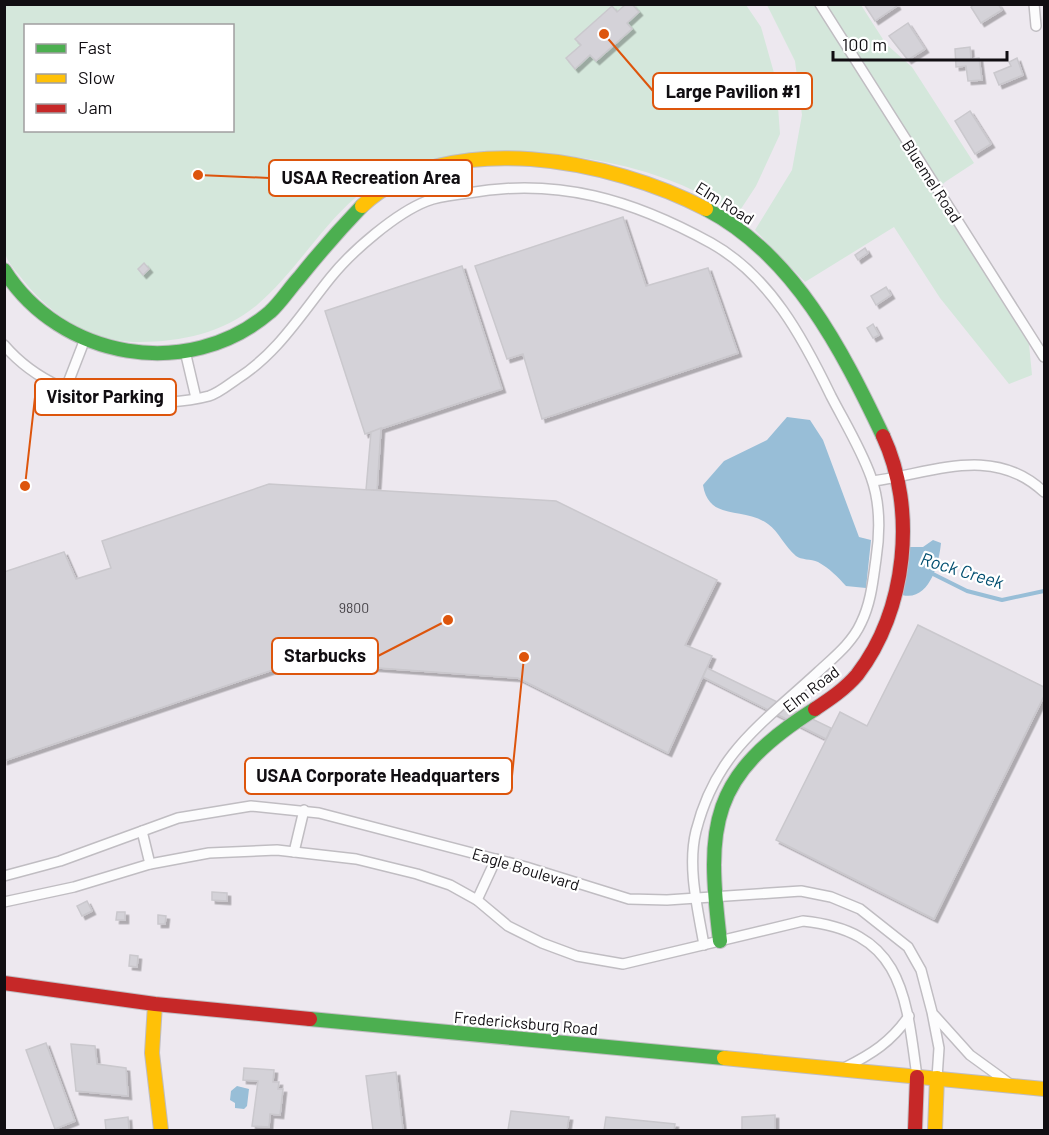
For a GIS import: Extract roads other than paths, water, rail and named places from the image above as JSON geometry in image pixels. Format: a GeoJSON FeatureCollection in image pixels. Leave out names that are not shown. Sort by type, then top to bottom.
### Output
{"type":"FeatureCollection","features":[{"type":"Feature","properties":{"kind":"street","name":"Bluemel Road"},"geometry":{"type":"LineString","coordinates":[[819,4],[1044,357]]}},
{"type":"Feature","properties":{"kind":"street"},"geometry":{"type":"LineString","coordinates":[[1034,4],[1036,26]]}},
{"type":"Feature","properties":{"kind":"street","name":"Elm Road"},"geometry":{"type":"LineString","coordinates":[[4,270],[31,305],[70,333],[102,346],[153,354],[185,351],[241,332],[271,311],[364,203],[404,176],[479,160],[541,161],[590,167],[673,191],[744,231],[771,257],[803,294],[858,382],[898,478],[902,543],[894,597],[874,646],[855,676],[816,709],[772,738],[749,759],[732,789],[715,827],[715,897],[720,940]]}},
{"type":"Feature","properties":{"kind":"street","name":"Elm Road"},"geometry":{"type":"LineString","coordinates":[[4,345],[16,359],[48,381],[112,402],[177,402],[214,395],[259,365],[300,320],[331,277],[361,245],[427,201],[498,188],[564,188],[649,212],[727,252],[774,298],[803,338],[873,481],[880,536],[872,590],[861,623],[844,648],[758,724],[730,754],[709,791],[694,836],[696,898],[704,945]]}},
{"type":"Feature","properties":{"kind":"street"},"geometry":{"type":"LineString","coordinates":[[66,388],[86,339]]}},
{"type":"Feature","properties":{"kind":"street"},"geometry":{"type":"LineString","coordinates":[[185,351],[196,398]]}},
{"type":"Feature","properties":{"kind":"street"},"geometry":{"type":"LineString","coordinates":[[873,481],[968,464],[994,466],[1016,474],[1044,492]]}},
{"type":"Feature","properties":{"kind":"street","name":"Eagle Boulevard"},"geometry":{"type":"LineString","coordinates":[[4,876],[60,861],[178,818],[251,806],[304,810],[496,859],[629,899],[696,898],[801,891],[831,897],[860,909],[908,947],[921,970],[932,1012],[939,1048],[937,1078]]}},
{"type":"Feature","properties":{"kind":"street"},"geometry":{"type":"LineString","coordinates":[[294,852],[304,810]]}},
{"type":"Feature","properties":{"kind":"street"},"geometry":{"type":"LineString","coordinates":[[142,831],[150,864]]}},
{"type":"Feature","properties":{"kind":"street"},"geometry":{"type":"LineString","coordinates":[[4,902],[74,887],[150,864],[210,853],[294,852],[356,859],[417,874],[450,885],[477,900],[508,926],[577,956],[622,964],[803,921],[826,923],[849,930],[873,946],[892,967],[904,994],[917,1077],[915,1131]]}},
{"type":"Feature","properties":{"kind":"street"},"geometry":{"type":"LineString","coordinates":[[477,900],[496,859]]}},
{"type":"Feature","properties":{"kind":"street","name":"Fredericksburg Road"},"geometry":{"type":"LineString","coordinates":[[4,983],[155,1005],[1044,1089]]}},
{"type":"Feature","properties":{"kind":"street"},"geometry":{"type":"LineString","coordinates":[[155,1005],[152,1053],[161,1131]]}},
{"type":"Feature","properties":{"kind":"street"},"geometry":{"type":"LineString","coordinates":[[932,1012],[970,1055],[1012,1085]]}},
{"type":"Feature","properties":{"kind":"street"},"geometry":{"type":"LineString","coordinates":[[843,1069],[881,1049],[896,1036],[909,1017]]}},
{"type":"Feature","properties":{"kind":"street"},"geometry":{"type":"LineString","coordinates":[[935,1131],[937,1078]]}},
{"type":"Feature","properties":{"kind":"water"},"geometry":{"type":"Polygon","coordinates":[[[787,417],[810,420],[823,440],[859,537],[871,540],[866,588],[846,586],[822,564],[796,556],[768,524],[720,509],[706,497],[703,485],[724,461],[767,440],[787,417]]]}},
{"type":"Feature","properties":{"kind":"water"},"geometry":{"type":"Polygon","coordinates":[[[933,540],[941,543],[938,561],[931,580],[919,593],[911,596],[902,595],[910,547],[923,547],[933,540]]]}},
{"type":"Feature","properties":{"kind":"water"},"geometry":{"type":"Polygon","coordinates":[[[237,1086],[249,1089],[247,1106],[244,1109],[235,1108],[235,1103],[230,1100],[231,1091],[237,1086]]]}},
{"type":"Feature","properties":{"kind":"waterway","name":"Rock Creek"},"geometry":{"type":"LineString","coordinates":[[931,573],[967,591],[1002,600],[1044,591]]}},
{"type":"Feature","properties":{"kind":"place","name":"Large Pavilion #1"},"geometry":{"type":"Point","coordinates":[604,34]}},
{"type":"Feature","properties":{"kind":"place","name":"USAA Recreation Area"},"geometry":{"type":"Point","coordinates":[198,175]}},
{"type":"Feature","properties":{"kind":"place","name":"Visitor Parking"},"geometry":{"type":"Point","coordinates":[25,486]}},
{"type":"Feature","properties":{"kind":"place","name":"Starbucks"},"geometry":{"type":"Point","coordinates":[448,620]}},
{"type":"Feature","properties":{"kind":"place","name":"USAA Corporate Headquarters"},"geometry":{"type":"Point","coordinates":[524,657]}}]}
